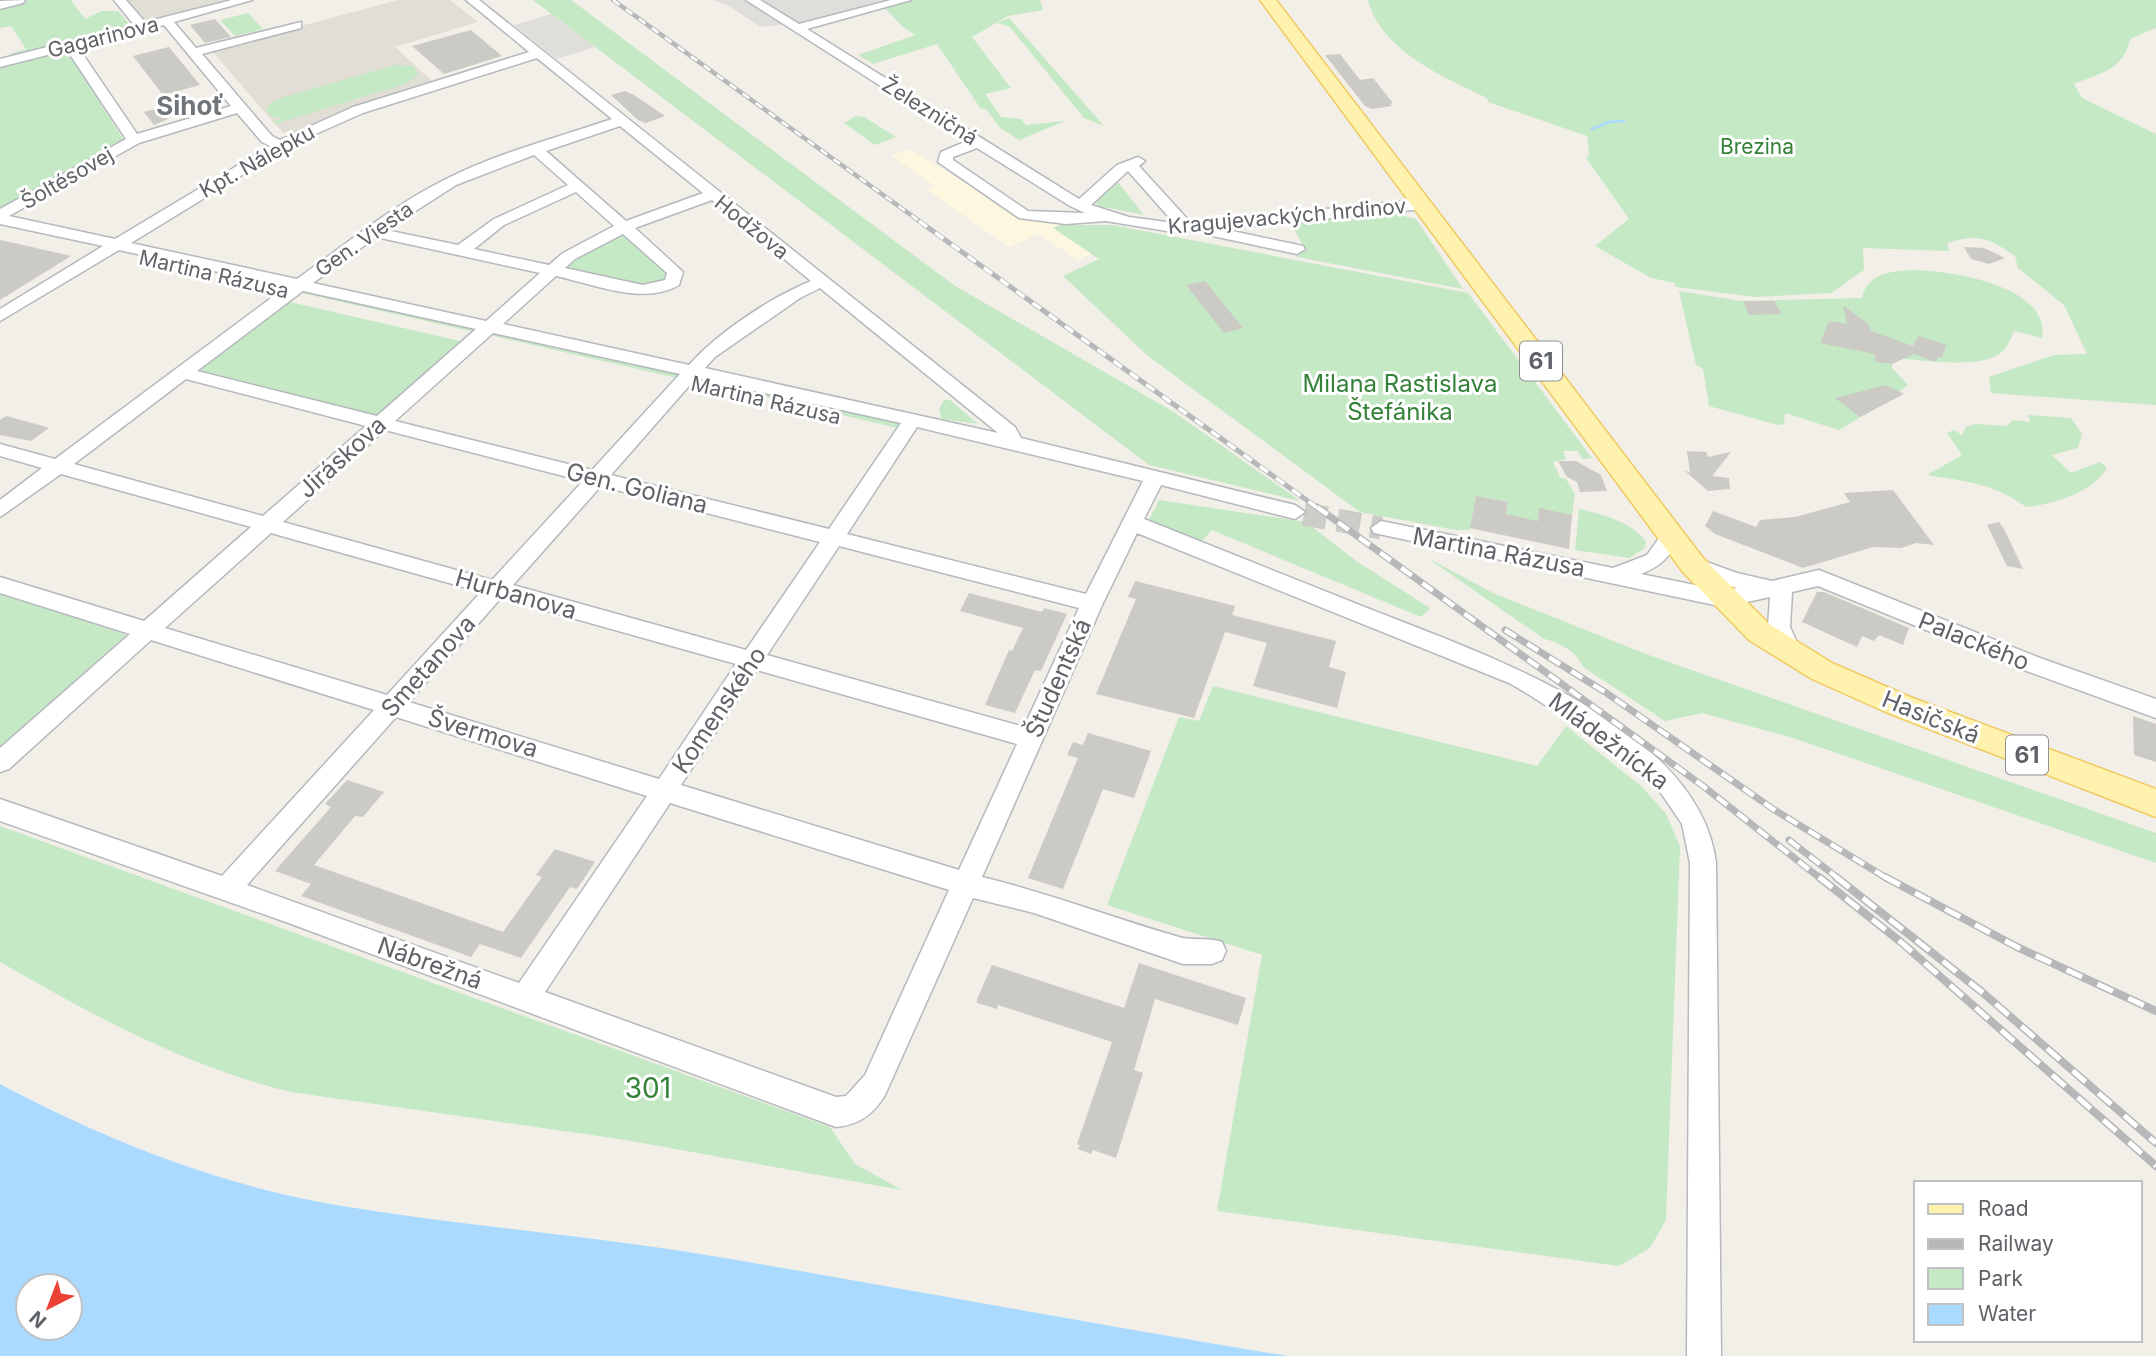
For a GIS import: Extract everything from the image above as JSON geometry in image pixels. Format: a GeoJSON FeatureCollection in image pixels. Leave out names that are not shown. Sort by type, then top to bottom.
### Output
{"type":"FeatureCollection","features":[{"type":"Feature","properties":{"kind":"main road","name":"61"},"geometry":{"type":"LineString","coordinates":[[1268,0],[1693,565],[1724,599]]}},
{"type":"Feature","properties":{"kind":"main road","name":"Hasičská"},"geometry":{"type":"LineString","coordinates":[[1724,599],[1759,632],[1791,654],[1899,705],[2156,803]]}},
{"type":"Feature","properties":{"kind":"street"},"geometry":{"type":"LineString","coordinates":[[0,5],[19,0]]}},
{"type":"Feature","properties":{"kind":"street"},"geometry":{"type":"LineString","coordinates":[[120,0],[142,26]]}},
{"type":"Feature","properties":{"kind":"street","name":"Gagarinova"},"geometry":{"type":"LineString","coordinates":[[0,63],[246,0]]}},
{"type":"Feature","properties":{"kind":"street","name":"Hodžova"},"geometry":{"type":"LineString","coordinates":[[471,0],[494,18],[524,54],[621,121],[1009,431],[1025,459]]}},
{"type":"Feature","properties":{"kind":"street","name":"Železničná"},"geometry":{"type":"LineString","coordinates":[[752,0],[1081,206],[1109,217]]}},
{"type":"Feature","properties":{"kind":"street"},"geometry":{"type":"LineString","coordinates":[[798,28],[905,0]]}},
{"type":"Feature","properties":{"kind":"street"},"geometry":{"type":"LineString","coordinates":[[481,26],[494,18]]}},
{"type":"Feature","properties":{"kind":"street"},"geometry":{"type":"LineString","coordinates":[[166,20],[267,139],[279,145]]}},
{"type":"Feature","properties":{"kind":"street"},"geometry":{"type":"LineString","coordinates":[[194,52],[297,25]]}},
{"type":"Feature","properties":{"kind":"street","name":"Šoltésovej"},"geometry":{"type":"LineString","coordinates":[[70,45],[134,140]]}},
{"type":"Feature","properties":{"kind":"street","name":"Kpt. Nálepku"},"geometry":{"type":"LineString","coordinates":[[0,316],[279,145],[358,110],[524,54]]}},
{"type":"Feature","properties":{"kind":"street","name":"Šoltésovej"},"geometry":{"type":"LineString","coordinates":[[0,217],[134,140],[241,107]]}},
{"type":"Feature","properties":{"kind":"street","name":"Gen. Viesta"},"geometry":{"type":"LineString","coordinates":[[0,510],[373,232],[451,182],[536,149],[621,121]]}},
{"type":"Feature","properties":{"kind":"street","name":"Kragujevackých hrdinov"},"geometry":{"type":"LineString","coordinates":[[978,142],[951,151],[946,155],[945,162],[1017,212],[1046,218],[1109,217],[1161,227],[1191,228],[1423,204]]}},
{"type":"Feature","properties":{"kind":"street"},"geometry":{"type":"LineString","coordinates":[[373,232],[643,290],[663,288],[673,282],[675,272],[536,149]]}},
{"type":"Feature","properties":{"kind":"street"},"geometry":{"type":"LineString","coordinates":[[1081,206],[1134,163],[1191,228],[1297,249]]}},
{"type":"Feature","properties":{"kind":"street"},"geometry":{"type":"LineString","coordinates":[[461,250],[499,222],[577,186]]}},
{"type":"Feature","properties":{"kind":"street","name":"Jiráskova"},"geometry":{"type":"LineString","coordinates":[[0,762],[552,270],[589,243],[624,227],[712,195]]}},
{"type":"Feature","properties":{"kind":"street","name":"Martina Rázusa"},"geometry":{"type":"LineString","coordinates":[[0,217],[113,245],[127,254],[296,288],[909,426],[1025,459],[1300,513]]}},
{"type":"Feature","properties":{"kind":"street","name":"Smetanova"},"geometry":{"type":"LineString","coordinates":[[226,890],[709,353],[794,294],[821,282]]}},
{"type":"Feature","properties":{"kind":"street","name":"Gen. Goliana"},"geometry":{"type":"LineString","coordinates":[[181,373],[1092,603]]}},
{"type":"Feature","properties":{"kind":"street","name":"Martina Rázusa"},"geometry":{"type":"LineString","coordinates":[[909,426],[1013,442],[1152,482]]}},
{"type":"Feature","properties":{"kind":"street","name":"Komenského"},"geometry":{"type":"LineString","coordinates":[[525,998],[909,426]]}},
{"type":"Feature","properties":{"kind":"street","name":"Hurbanova"},"geometry":{"type":"LineString","coordinates":[[0,450],[1031,738]]}},
{"type":"Feature","properties":{"kind":"street","name":"Študentská"},"geometry":{"type":"LineString","coordinates":[[858,1107],[875,1085],[1092,603],[1152,482]]}},
{"type":"Feature","properties":{"kind":"street","name":"Mládežnícka"},"geometry":{"type":"LineString","coordinates":[[1131,522],[1537,688],[1644,763],[1683,803],[1698,834],[1703,863],[1704,1356]]}},
{"type":"Feature","properties":{"kind":"street","name":"Martina Rázusa"},"geometry":{"type":"LineString","coordinates":[[1381,528],[1724,599]]}},
{"type":"Feature","properties":{"kind":"street","name":"Martina Rázusa"},"geometry":{"type":"LineString","coordinates":[[1618,575],[1654,560],[1671,536]]}},
{"type":"Feature","properties":{"kind":"street","name":"Palackého"},"geometry":{"type":"LineString","coordinates":[[1693,565],[1734,580],[1794,584],[1819,578],[1967,639],[2156,709]]}},
{"type":"Feature","properties":{"kind":"street"},"geometry":{"type":"LineString","coordinates":[[1724,599],[1794,584]]}},
{"type":"Feature","properties":{"kind":"street"},"geometry":{"type":"LineString","coordinates":[[1791,654],[1779,627],[1778,607],[1794,584]]}},
{"type":"Feature","properties":{"kind":"street","name":"Švermova"},"geometry":{"type":"LineString","coordinates":[[0,585],[965,882]]}},
{"type":"Feature","properties":{"kind":"street","name":"Nábrežná"},"geometry":{"type":"LineString","coordinates":[[0,810],[836,1112],[849,1112],[858,1107]]}},
{"type":"Feature","properties":{"kind":"street"},"geometry":{"type":"LineString","coordinates":[[965,882],[1183,951],[1212,951]]}},
{"type":"Feature","properties":{"kind":"shaded area"},"geometry":{"type":"Polygon","coordinates":[[[128,0],[236,0],[147,23],[128,0]]]}},
{"type":"Feature","properties":{"kind":"shaded area"},"geometry":{"type":"Polygon","coordinates":[[[398,0],[450,0],[478,22],[395,47],[432,81],[352,107],[296,133],[282,132],[211,50],[398,0]]]}},
{"type":"Feature","properties":{"kind":"shaded area"},"geometry":{"type":"Polygon","coordinates":[[[713,0],[900,0],[812,22],[760,27],[731,7],[713,0]]]}},
{"type":"Feature","properties":{"kind":"shaded area"},"geometry":{"type":"Polygon","coordinates":[[[551,14],[595,47],[557,59],[514,25],[551,14]]]}},
{"type":"Feature","properties":{"kind":"shaded area"},"geometry":{"type":"Polygon","coordinates":[[[910,149],[1025,221],[1085,225],[1092,254],[1078,260],[1039,234],[1009,247],[927,190],[935,186],[891,156],[910,149]]]}},
{"type":"Feature","properties":{"kind":"green space"},"geometry":{"type":"Polygon","coordinates":[[[0,0],[71,0],[85,19],[102,11],[118,11],[131,26],[18,56],[9,54],[26,49],[11,26],[0,28],[0,0]]]}},
{"type":"Feature","properties":{"kind":"green space"},"geometry":{"type":"Polygon","coordinates":[[[533,0],[571,0],[955,286],[1174,412],[1300,501],[1149,465],[533,0]]]}},
{"type":"Feature","properties":{"kind":"green space"},"geometry":{"type":"Polygon","coordinates":[[[916,0],[1040,0],[1043,10],[1008,16],[972,37],[1011,88],[985,94],[1001,117],[1021,119],[1026,125],[1065,121],[1019,140],[1000,128],[986,109],[981,109],[937,44],[873,64],[858,55],[915,35],[903,27],[884,7],[916,0]]]}},
{"type":"Feature","properties":{"kind":"green space","name":"Brezina"},"geometry":{"type":"Polygon","coordinates":[[[1368,0],[2156,0],[2156,28],[2130,39],[2122,58],[2110,69],[2074,84],[2082,98],[2156,134],[2156,405],[1991,393],[1989,377],[2054,355],[2087,354],[2064,305],[2018,268],[2015,256],[1983,239],[1967,238],[1947,243],[1949,251],[1863,248],[1864,270],[1831,293],[1755,297],[1676,287],[1675,283],[1651,278],[1595,246],[1629,219],[1586,158],[1589,155],[1587,136],[1488,102],[1487,98],[1416,60],[1386,34],[1375,18],[1368,0]]]}},
{"type":"Feature","properties":{"kind":"green space"},"geometry":{"type":"Polygon","coordinates":[[[248,13],[263,29],[235,36],[220,20],[248,13]]]}},
{"type":"Feature","properties":{"kind":"green space"},"geometry":{"type":"Polygon","coordinates":[[[1009,18],[1104,126],[1084,118],[1010,27],[997,23],[1009,18]]]}},
{"type":"Feature","properties":{"kind":"green space"},"geometry":{"type":"Polygon","coordinates":[[[66,48],[123,139],[121,143],[0,210],[0,65],[66,48]]]}},
{"type":"Feature","properties":{"kind":"green space"},"geometry":{"type":"Polygon","coordinates":[[[395,65],[413,66],[418,74],[405,84],[275,124],[273,122],[284,118],[273,117],[266,111],[269,104],[280,98],[395,65]]]}},
{"type":"Feature","properties":{"kind":"green space"},"geometry":{"type":"Polygon","coordinates":[[[856,116],[864,117],[896,137],[875,145],[844,123],[856,116]]]}},
{"type":"Feature","properties":{"kind":"green space"},"geometry":{"type":"Polygon","coordinates":[[[1117,181],[1144,215],[1098,206],[1095,201],[1117,181]]]}},
{"type":"Feature","properties":{"kind":"green space"},"geometry":{"type":"Polygon","coordinates":[[[1390,212],[1416,219],[1463,289],[1297,257],[1303,245],[1290,222],[1390,212]]]}},
{"type":"Feature","properties":{"kind":"green space","name":"Milana Rastislava Štefánika"},"geometry":{"type":"Polygon","coordinates":[[[1060,225],[1112,225],[1468,293],[1592,458],[1582,459],[1578,451],[1563,451],[1566,459],[1553,462],[1560,477],[1566,479],[1575,494],[1572,515],[1539,509],[1538,521],[1506,515],[1508,502],[1476,496],[1470,530],[1456,530],[1360,512],[1148,356],[1063,276],[1099,259],[1053,228],[1060,225]]]}},
{"type":"Feature","properties":{"kind":"green space"},"geometry":{"type":"Polygon","coordinates":[[[626,233],[668,270],[672,278],[651,288],[562,270],[599,244],[626,233]]]}},
{"type":"Feature","properties":{"kind":"green space"},"geometry":{"type":"Polygon","coordinates":[[[1910,270],[1970,277],[2013,293],[2030,305],[2040,320],[2042,338],[2014,331],[2003,351],[1981,361],[1892,358],[1892,368],[1908,385],[1888,401],[1839,430],[1785,413],[1784,424],[1778,425],[1709,406],[1703,369],[1696,365],[1679,291],[1741,301],[1862,298],[1874,279],[1886,273],[1910,270]]]}},
{"type":"Feature","properties":{"kind":"green space"},"geometry":{"type":"Polygon","coordinates":[[[303,290],[478,328],[474,332],[302,293],[303,290]]]}},
{"type":"Feature","properties":{"kind":"green space"},"geometry":{"type":"Polygon","coordinates":[[[290,302],[460,341],[378,416],[199,370],[290,302]]]}},
{"type":"Feature","properties":{"kind":"green space"},"geometry":{"type":"Polygon","coordinates":[[[490,332],[680,374],[677,378],[489,335],[490,332]]]}},
{"type":"Feature","properties":{"kind":"green space"},"geometry":{"type":"Polygon","coordinates":[[[697,377],[902,425],[898,428],[692,380],[697,377]]]}},
{"type":"Feature","properties":{"kind":"green space"},"geometry":{"type":"Polygon","coordinates":[[[944,400],[950,400],[978,424],[942,419],[939,409],[944,400]]]}},
{"type":"Feature","properties":{"kind":"green space"},"geometry":{"type":"Polygon","coordinates":[[[2028,415],[2071,418],[2082,434],[2078,448],[2052,455],[2071,473],[2100,462],[2107,468],[2082,491],[2048,503],[2026,507],[1991,488],[1927,475],[1962,455],[1947,433],[1954,430],[1962,435],[1966,427],[1976,424],[2007,426],[2013,420],[2030,422],[2028,415]]]}},
{"type":"Feature","properties":{"kind":"green space"},"geometry":{"type":"Polygon","coordinates":[[[1159,500],[1306,522],[1356,561],[1430,608],[1421,617],[1212,530],[1200,543],[1148,522],[1159,500]]]}},
{"type":"Feature","properties":{"kind":"green space"},"geometry":{"type":"Polygon","coordinates":[[[1579,509],[1625,524],[1646,542],[1644,549],[1629,558],[1575,550],[1579,509]]]}},
{"type":"Feature","properties":{"kind":"green space"},"geometry":{"type":"Polygon","coordinates":[[[1426,557],[1493,593],[1646,654],[2156,833],[2156,863],[1793,738],[1702,713],[1665,721],[1583,667],[1577,657],[1567,649],[1544,639],[1426,557]]]}},
{"type":"Feature","properties":{"kind":"green space"},"geometry":{"type":"Polygon","coordinates":[[[0,592],[126,635],[0,747],[0,592]]]}},
{"type":"Feature","properties":{"kind":"green space"},"geometry":{"type":"Polygon","coordinates":[[[1213,686],[1537,766],[1566,726],[1642,787],[1666,814],[1680,846],[1666,1220],[1650,1248],[1619,1266],[1217,1211],[1262,955],[1107,905],[1179,717],[1199,721],[1213,686]]]}},
{"type":"Feature","properties":{"kind":"green space","name":"301"},"geometry":{"type":"Polygon","coordinates":[[[0,826],[830,1127],[855,1164],[902,1190],[620,1139],[291,1092],[215,1069],[177,1054],[105,1020],[0,962],[0,826]]]}},
{"type":"Feature","properties":{"kind":"water"},"geometry":{"type":"Polygon","coordinates":[[[0,1084],[122,1142],[206,1173],[292,1196],[383,1212],[712,1256],[1288,1356],[0,1356],[0,1084]]]}},
{"type":"Feature","properties":{"kind":"building"},"geometry":{"type":"Polygon","coordinates":[[[215,19],[231,37],[205,43],[190,25],[215,19]]]}},
{"type":"Feature","properties":{"kind":"building"},"geometry":{"type":"Polygon","coordinates":[[[471,30],[502,56],[444,74],[412,46],[471,30]]]}},
{"type":"Feature","properties":{"kind":"building"},"geometry":{"type":"Polygon","coordinates":[[[169,47],[200,85],[163,95],[133,56],[169,47]]]}},
{"type":"Feature","properties":{"kind":"building"},"geometry":{"type":"Polygon","coordinates":[[[1340,54],[1360,80],[1373,78],[1393,103],[1390,104],[1392,106],[1372,109],[1365,106],[1325,55],[1340,54]]]}},
{"type":"Feature","properties":{"kind":"building"},"geometry":{"type":"Polygon","coordinates":[[[625,91],[665,116],[646,123],[638,120],[611,95],[625,91]]]}},
{"type":"Feature","properties":{"kind":"building"},"geometry":{"type":"Polygon","coordinates":[[[159,108],[168,119],[154,125],[144,112],[159,108]]]}},
{"type":"Feature","properties":{"kind":"building"},"geometry":{"type":"Polygon","coordinates":[[[0,240],[10,242],[71,256],[0,300],[0,240]]]}},
{"type":"Feature","properties":{"kind":"building"},"geometry":{"type":"Polygon","coordinates":[[[1964,247],[1984,248],[2005,258],[1989,264],[1971,259],[1964,247]]]}},
{"type":"Feature","properties":{"kind":"building"},"geometry":{"type":"Polygon","coordinates":[[[1205,281],[1243,328],[1224,333],[1186,285],[1205,281]]]}},
{"type":"Feature","properties":{"kind":"building"},"geometry":{"type":"Polygon","coordinates":[[[1743,301],[1774,301],[1782,314],[1749,315],[1743,301]]]}},
{"type":"Feature","properties":{"kind":"building"},"geometry":{"type":"Polygon","coordinates":[[[1843,305],[1868,324],[1871,331],[1913,346],[1919,336],[1946,345],[1942,358],[1938,357],[1936,362],[1914,354],[1892,364],[1875,362],[1875,354],[1820,343],[1829,321],[1847,324],[1843,305]]]}},
{"type":"Feature","properties":{"kind":"building"},"geometry":{"type":"Polygon","coordinates":[[[1886,385],[1904,394],[1860,417],[1835,398],[1886,385]]]}},
{"type":"Feature","properties":{"kind":"building"},"geometry":{"type":"Polygon","coordinates":[[[6,416],[49,428],[31,441],[0,435],[0,420],[6,416]]]}},
{"type":"Feature","properties":{"kind":"building"},"geometry":{"type":"Polygon","coordinates":[[[1687,451],[1706,452],[1708,457],[1731,452],[1712,476],[1729,478],[1730,489],[1708,491],[1685,471],[1690,472],[1687,451]]]}},
{"type":"Feature","properties":{"kind":"building"},"geometry":{"type":"Polygon","coordinates":[[[1558,461],[1576,461],[1601,475],[1607,491],[1580,492],[1577,482],[1567,477],[1558,461]]]}},
{"type":"Feature","properties":{"kind":"building"},"geometry":{"type":"Polygon","coordinates":[[[1893,490],[1934,545],[1916,543],[1901,548],[1873,547],[1803,568],[1715,534],[1705,526],[1713,511],[1756,527],[1760,520],[1795,517],[1850,502],[1844,493],[1893,490]]]}},
{"type":"Feature","properties":{"kind":"building"},"geometry":{"type":"Polygon","coordinates":[[[1476,496],[1508,502],[1506,514],[1538,521],[1539,508],[1572,515],[1569,549],[1470,528],[1476,496]]]}},
{"type":"Feature","properties":{"kind":"building"},"geometry":{"type":"Polygon","coordinates":[[[1999,522],[2023,569],[2007,566],[1987,525],[1999,522]]]}},
{"type":"Feature","properties":{"kind":"building"},"geometry":{"type":"Polygon","coordinates":[[[1135,581],[1235,606],[1232,615],[1336,641],[1329,667],[1346,672],[1337,708],[1253,686],[1267,643],[1225,632],[1194,718],[1096,694],[1136,599],[1128,597],[1135,581]]]}},
{"type":"Feature","properties":{"kind":"building"},"geometry":{"type":"Polygon","coordinates":[[[1817,592],[1824,592],[1909,628],[1903,645],[1879,635],[1874,641],[1862,636],[1857,647],[1802,622],[1817,592]]]}},
{"type":"Feature","properties":{"kind":"building"},"geometry":{"type":"Polygon","coordinates":[[[969,593],[1042,612],[1044,608],[1067,614],[1041,671],[1035,670],[1015,713],[985,705],[1009,650],[1012,651],[1023,628],[960,611],[969,593]]]}},
{"type":"Feature","properties":{"kind":"building"},"geometry":{"type":"Polygon","coordinates":[[[2133,716],[2156,724],[2156,762],[2134,755],[2133,716]]]}},
{"type":"Feature","properties":{"kind":"building"},"geometry":{"type":"Polygon","coordinates":[[[1088,733],[1151,751],[1134,798],[1103,789],[1063,889],[1028,878],[1078,758],[1067,755],[1073,742],[1083,745],[1088,733]]]}},
{"type":"Feature","properties":{"kind":"building"},"geometry":{"type":"Polygon","coordinates":[[[347,780],[384,792],[363,817],[355,816],[314,865],[503,932],[542,877],[536,875],[555,849],[595,862],[577,889],[570,887],[521,958],[480,944],[471,957],[301,896],[311,884],[275,871],[331,807],[325,804],[347,780]]]}},
{"type":"Feature","properties":{"kind":"building"},"geometry":{"type":"Polygon","coordinates":[[[1139,963],[1246,998],[1238,1025],[1155,999],[1134,1070],[1143,1073],[1116,1158],[1093,1150],[1091,1154],[1078,1149],[1080,1145],[1077,1144],[1112,1042],[998,1005],[997,1009],[977,1003],[977,999],[992,965],[1124,1008],[1139,963]]]}},
{"type":"Feature","properties":{"kind":"waterway"},"geometry":{"type":"LineString","coordinates":[[1592,129],[1609,122],[1624,121]]}},
{"type":"Feature","properties":{"kind":"tunnel"},"geometry":{"type":"LineString","coordinates":[[1304,514],[1381,528]]}},
{"type":"Feature","properties":{"kind":"railway"},"geometry":{"type":"LineString","coordinates":[[613,0],[922,223]]}},
{"type":"Feature","properties":{"kind":"railway"},"geometry":{"type":"LineString","coordinates":[[919,221],[1319,509]]}},
{"type":"Feature","properties":{"kind":"railway"},"geometry":{"type":"LineString","coordinates":[[1317,507],[1703,786],[1821,879]]}},
{"type":"Feature","properties":{"kind":"railway"},"geometry":{"type":"LineString","coordinates":[[1505,630],[1605,692],[1773,809],[1888,879]]}},
{"type":"Feature","properties":{"kind":"railway"},"geometry":{"type":"LineString","coordinates":[[1789,840],[1839,879]]}},
{"type":"Feature","properties":{"kind":"railway"},"geometry":{"type":"LineString","coordinates":[[1819,877],[1902,943],[2156,1166]]}},
{"type":"Feature","properties":{"kind":"railway"},"geometry":{"type":"LineString","coordinates":[[1836,877],[1982,992],[2156,1143]]}},
{"type":"Feature","properties":{"kind":"railway"},"geometry":{"type":"LineString","coordinates":[[1885,877],[2017,947],[2156,1011]]}},
{"type":"Feature","properties":{"kind":"district","name":"Sihoť"},"geometry":{"type":"Point","coordinates":[190,105]}}]}
